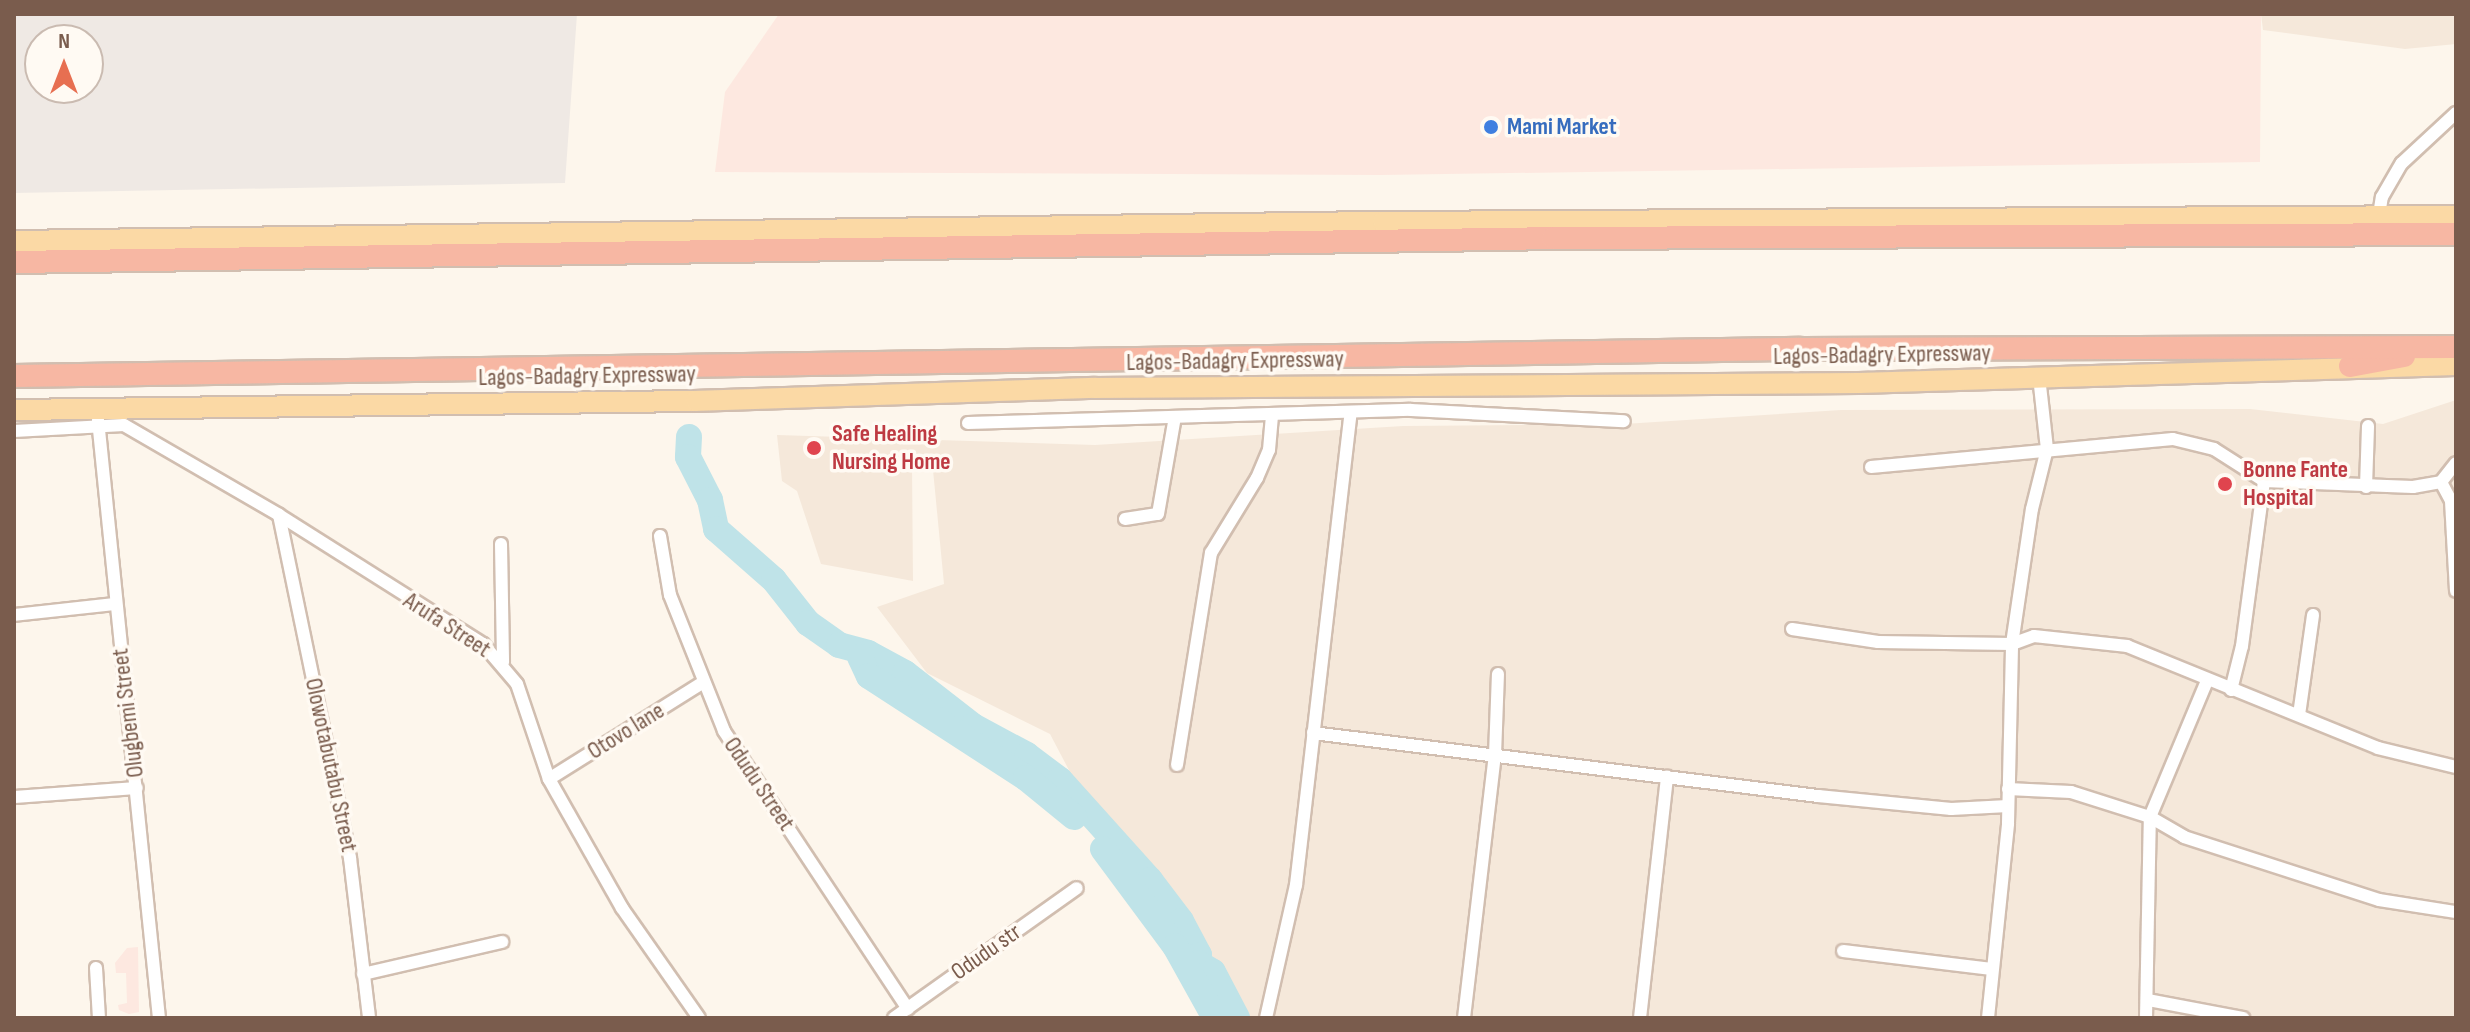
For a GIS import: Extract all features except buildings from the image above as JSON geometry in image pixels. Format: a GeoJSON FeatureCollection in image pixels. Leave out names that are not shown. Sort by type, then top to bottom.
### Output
{"type":"FeatureCollection","features":[{"type":"Feature","properties":{"kind":"highway"},"geometry":{"type":"LineString","coordinates":[[14,262],[2373,223],[2456,234]]}},
{"type":"Feature","properties":{"kind":"highway","name":"Lagos-Badagry Expressway"},"geometry":{"type":"LineString","coordinates":[[14,376],[1801,349],[2456,347]]}},
{"type":"Feature","properties":{"kind":"highway"},"geometry":{"type":"LineString","coordinates":[[2350,366],[2456,353]]}},
{"type":"Feature","properties":{"kind":"main road"},"geometry":{"type":"LineString","coordinates":[[14,241],[1399,222],[2373,223],[2456,216]]}},
{"type":"Feature","properties":{"kind":"main road","name":"Lagos-Badagry Expressway"},"geometry":{"type":"LineString","coordinates":[[14,410],[98,417],[1094,388],[2039,377],[2456,365]]}},
{"type":"Feature","properties":{"kind":"street"},"geometry":{"type":"LineString","coordinates":[[2373,223],[2382,197],[2402,163],[2456,113]]}},
{"type":"Feature","properties":{"kind":"street"},"geometry":{"type":"LineString","coordinates":[[1988,1018],[2008,806],[2012,644],[2032,509],[2047,449],[2039,377]]}},
{"type":"Feature","properties":{"kind":"street"},"geometry":{"type":"LineString","coordinates":[[968,423],[1411,410],[1624,421]]}},
{"type":"Feature","properties":{"kind":"street"},"geometry":{"type":"LineString","coordinates":[[1266,1018],[1296,885],[1351,413]]}},
{"type":"Feature","properties":{"kind":"street"},"geometry":{"type":"LineString","coordinates":[[1177,765],[1211,553],[1257,478],[1269,450],[1272,415]]}},
{"type":"Feature","properties":{"kind":"street"},"geometry":{"type":"LineString","coordinates":[[14,431],[98,417]]}},
{"type":"Feature","properties":{"kind":"street","name":"Arufa Street"},"geometry":{"type":"LineString","coordinates":[[98,417],[124,425],[279,515],[503,662],[517,684],[549,779],[622,908],[699,1018]]}},
{"type":"Feature","properties":{"kind":"street","name":"Olugbemi Street"},"geometry":{"type":"LineString","coordinates":[[98,417],[159,1018]]}},
{"type":"Feature","properties":{"kind":"street"},"geometry":{"type":"LineString","coordinates":[[1125,519],[1158,514],[1175,417]]}},
{"type":"Feature","properties":{"kind":"street"},"geometry":{"type":"LineString","coordinates":[[2366,487],[2368,426]]}},
{"type":"Feature","properties":{"kind":"street"},"geometry":{"type":"LineString","coordinates":[[1871,467],[2047,449],[2191,441],[2264,481],[2366,487],[2441,482],[2456,463]]}},
{"type":"Feature","properties":{"kind":"street"},"geometry":{"type":"LineString","coordinates":[[2231,690],[2242,646],[2264,481]]}},
{"type":"Feature","properties":{"kind":"street"},"geometry":{"type":"LineString","coordinates":[[2441,482],[2451,501],[2456,591]]}},
{"type":"Feature","properties":{"kind":"street","name":"Olowotabutabu Street"},"geometry":{"type":"LineString","coordinates":[[279,515],[350,858],[369,1018]]}},
{"type":"Feature","properties":{"kind":"street","name":"Odudu Street"},"geometry":{"type":"LineString","coordinates":[[660,536],[670,595],[702,683],[724,731],[908,1009]]}},
{"type":"Feature","properties":{"kind":"street"},"geometry":{"type":"LineString","coordinates":[[501,544],[503,662]]}},
{"type":"Feature","properties":{"kind":"street"},"geometry":{"type":"LineString","coordinates":[[14,615],[115,604]]}},
{"type":"Feature","properties":{"kind":"street"},"geometry":{"type":"LineString","coordinates":[[2299,715],[2313,615]]}},
{"type":"Feature","properties":{"kind":"street"},"geometry":{"type":"LineString","coordinates":[[1792,629],[1878,642],[2012,644],[2034,636],[2127,646],[2378,748],[2456,767]]}},
{"type":"Feature","properties":{"kind":"street"},"geometry":{"type":"LineString","coordinates":[[1464,1018],[1495,755],[1498,674]]}},
{"type":"Feature","properties":{"kind":"street"},"geometry":{"type":"LineString","coordinates":[[2146,1018],[2150,817],[2207,681]]}},
{"type":"Feature","properties":{"kind":"street","name":"Otovo lane"},"geometry":{"type":"LineString","coordinates":[[549,779],[702,683]]}},
{"type":"Feature","properties":{"kind":"street"},"geometry":{"type":"LineString","coordinates":[[1313,733],[1951,809],[2008,806]]}},
{"type":"Feature","properties":{"kind":"street"},"geometry":{"type":"LineString","coordinates":[[1640,1018],[1667,777]]}},
{"type":"Feature","properties":{"kind":"street"},"geometry":{"type":"LineString","coordinates":[[14,797],[137,788]]}},
{"type":"Feature","properties":{"kind":"street"},"geometry":{"type":"LineString","coordinates":[[2008,789],[2071,792],[2150,817],[2184,837],[2379,900],[2456,912]]}},
{"type":"Feature","properties":{"kind":"street","name":"Odudu str"},"geometry":{"type":"LineString","coordinates":[[894,1018],[1077,888]]}},
{"type":"Feature","properties":{"kind":"street"},"geometry":{"type":"LineString","coordinates":[[363,974],[502,942]]}},
{"type":"Feature","properties":{"kind":"street"},"geometry":{"type":"LineString","coordinates":[[1843,951],[1992,969]]}},
{"type":"Feature","properties":{"kind":"street"},"geometry":{"type":"LineString","coordinates":[[96,968],[99,1018]]}},
{"type":"Feature","properties":{"kind":"street"},"geometry":{"type":"LineString","coordinates":[[2148,1000],[2243,1018]]}},
{"type":"Feature","properties":{"kind":"shaded area"},"geometry":{"type":"Polygon","coordinates":[[[14,14],[577,14],[565,183],[14,193],[14,14]]]}},
{"type":"Feature","properties":{"kind":"shaded area","name":"Mami Market"},"geometry":{"type":"Polygon","coordinates":[[[779,14],[2261,14],[2260,162],[1381,175],[715,172],[725,92],[779,14]]]}},
{"type":"Feature","properties":{"kind":"shaded area"},"geometry":{"type":"Polygon","coordinates":[[[2261,14],[2456,14],[2456,44],[2405,49],[2263,30],[2261,14]]]}},
{"type":"Feature","properties":{"kind":"shaded area"},"geometry":{"type":"Polygon","coordinates":[[[2456,400],[2456,1018],[1226,1018],[1102,833],[1050,734],[927,673],[877,607],[944,584],[933,470],[912,465],[913,581],[821,564],[797,491],[782,481],[777,435],[1095,445],[1403,426],[1624,424],[1841,410],[2250,409],[2383,424],[2456,400]]]}},
{"type":"Feature","properties":{"kind":"shaded area"},"geometry":{"type":"Polygon","coordinates":[[[138,947],[139,1012],[129,1014],[119,1010],[118,1005],[127,1003],[126,973],[116,973],[115,963],[127,948],[138,947]]]}},
{"type":"Feature","properties":{"kind":"waterway"},"geometry":{"type":"LineString","coordinates":[[689,437],[688,457],[710,500],[716,529],[774,580],[808,623],[839,645],[868,653],[905,673],[973,726],[1027,755],[1060,780],[1150,880],[1181,921],[1199,955],[1198,963],[1213,972],[1237,1018]]}},
{"type":"Feature","properties":{"kind":"waterway"},"geometry":{"type":"LineString","coordinates":[[860,657],[869,676],[1026,778],[1074,817]]}},
{"type":"Feature","properties":{"kind":"waterway"},"geometry":{"type":"LineString","coordinates":[[1103,849],[1175,946],[1215,1018]]}},
{"type":"Feature","properties":{"kind":"place","name":"Mami Market"},"geometry":{"type":"Point","coordinates":[1491,127]}},
{"type":"Feature","properties":{"kind":"place","name":"Safe Healing Nursing Home"},"geometry":{"type":"Point","coordinates":[814,448]}},
{"type":"Feature","properties":{"kind":"place","name":"Bonne Fante Hospital"},"geometry":{"type":"Point","coordinates":[2225,484]}}]}
